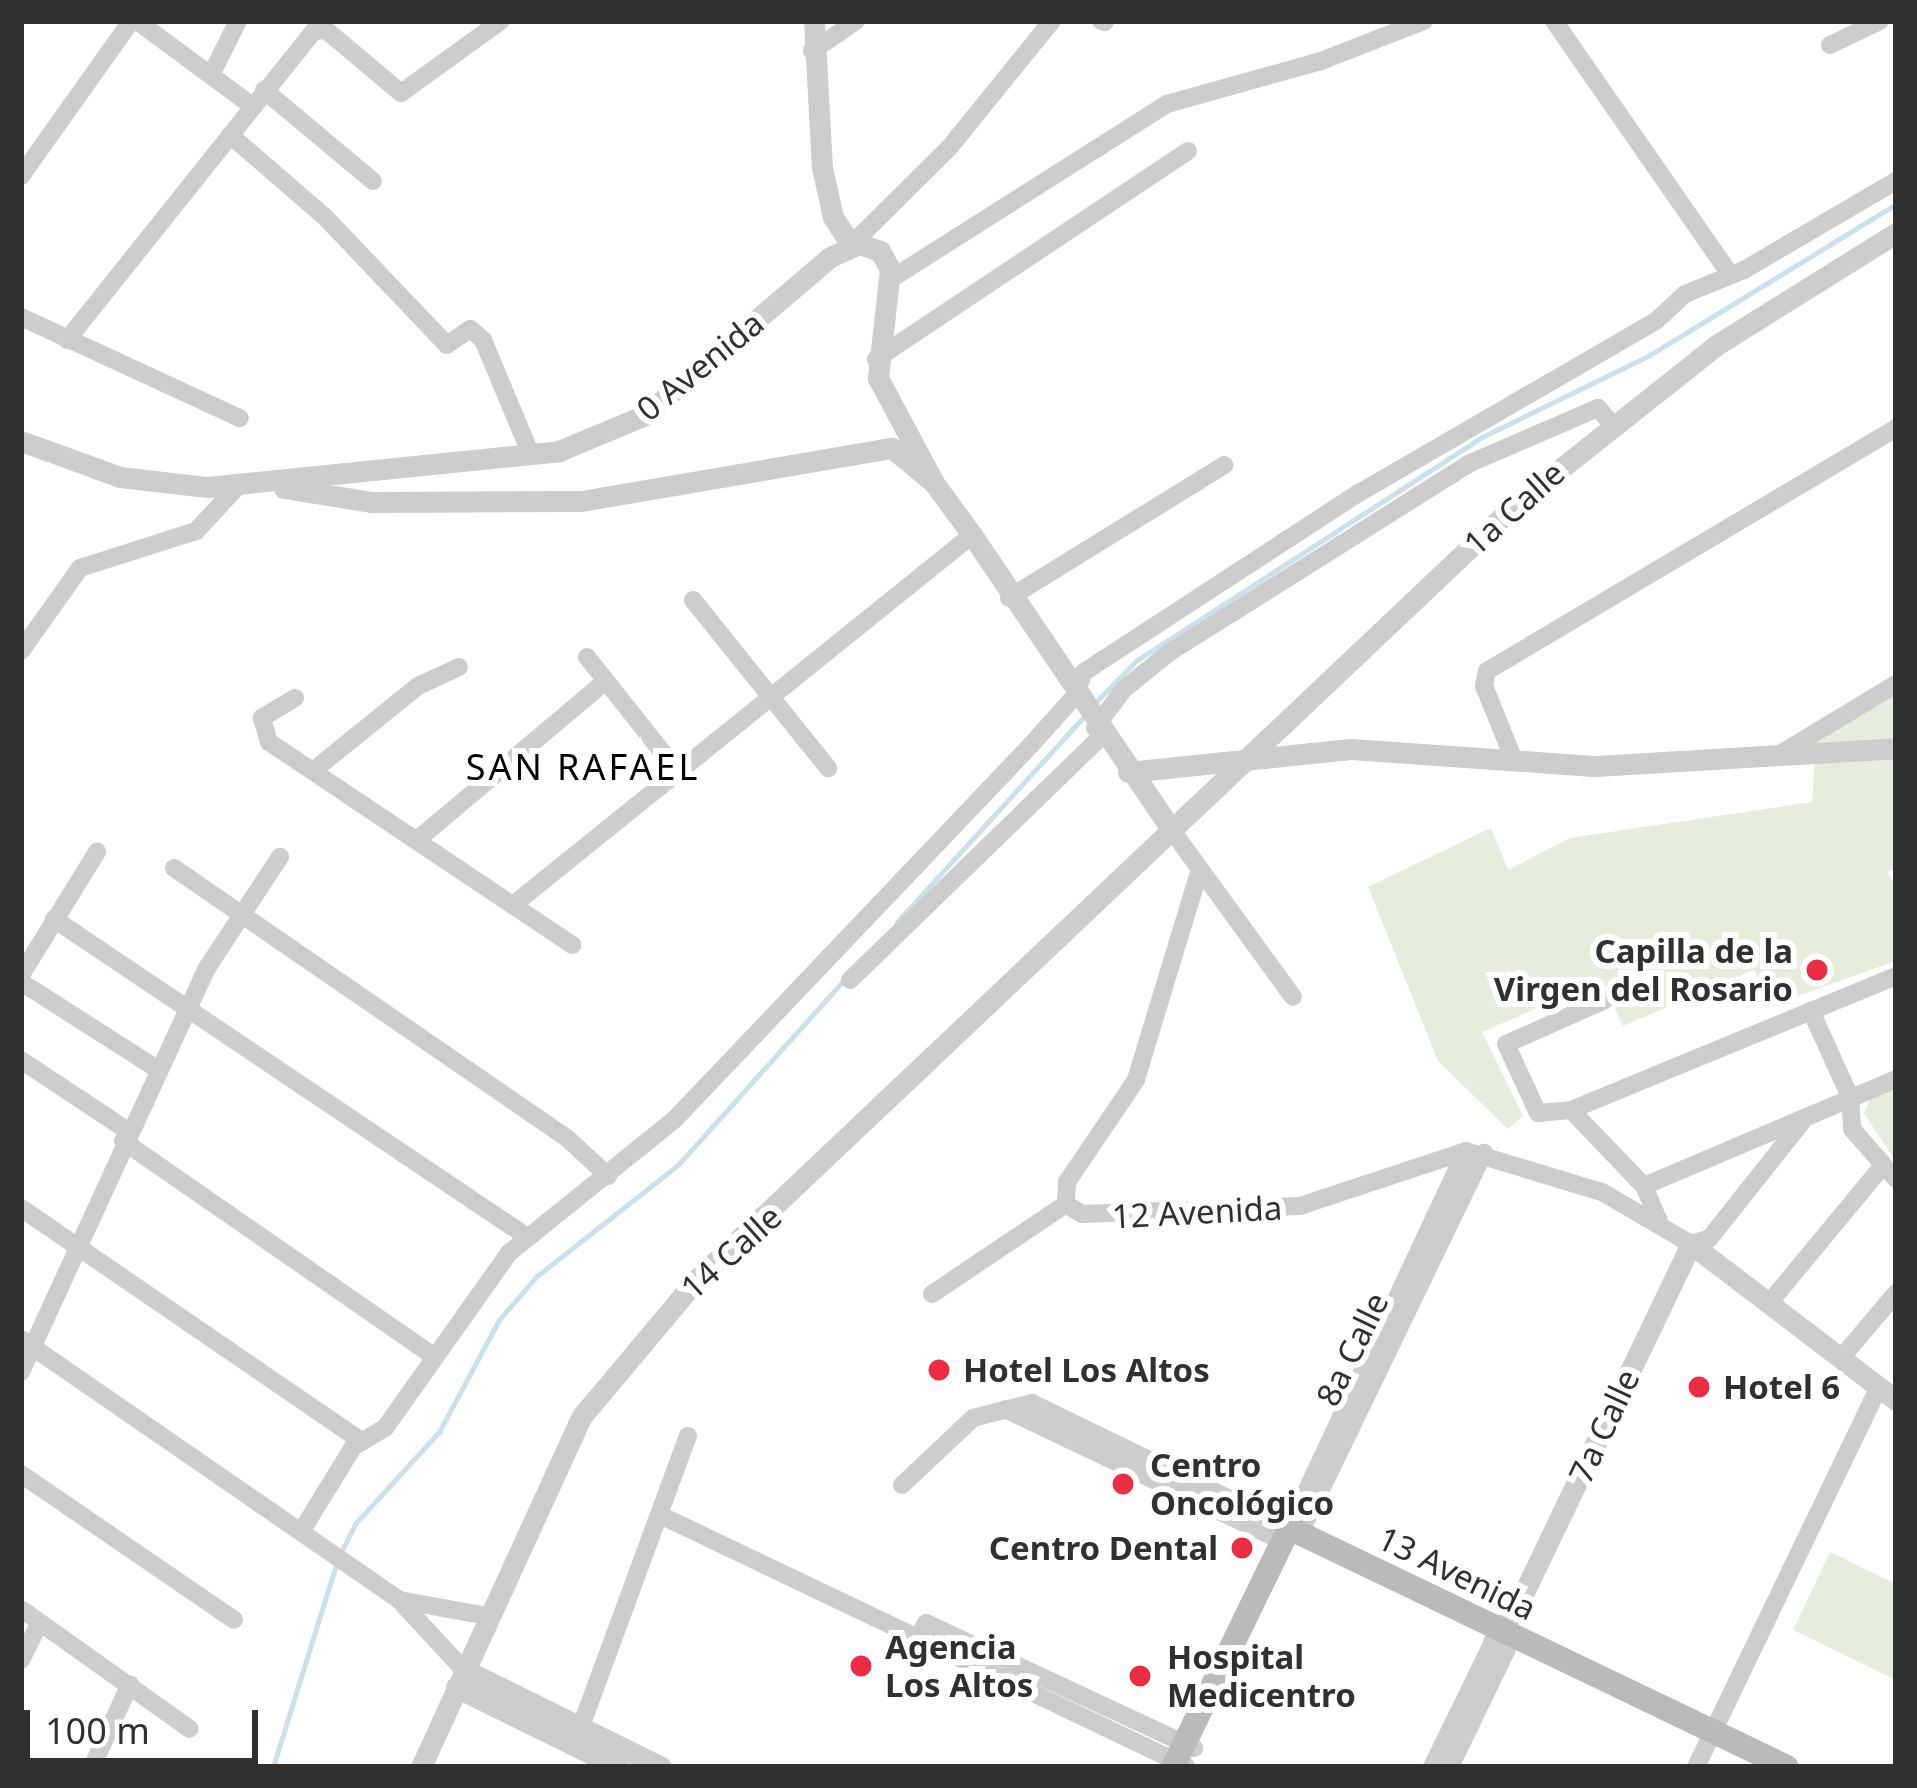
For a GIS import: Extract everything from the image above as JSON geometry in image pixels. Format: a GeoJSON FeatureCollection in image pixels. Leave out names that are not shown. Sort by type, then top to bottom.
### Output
{"type":"FeatureCollection","features":[{"type":"Feature","properties":{"kind":"main road","name":"13 Avenida"},"geometry":{"type":"LineString","coordinates":[[1291,1537],[1503,1639],[1709,1749],[1756,1767]]}},
{"type":"Feature","properties":{"kind":"main road","name":"8a Calle"},"geometry":{"type":"LineString","coordinates":[[1183,1759],[1291,1537]]}},
{"type":"Feature","properties":{"kind":"main road","name":"13 Avenida"},"geometry":{"type":"LineString","coordinates":[[1709,1749],[1787,1767]]}},
{"type":"Feature","properties":{"kind":"street"},"geometry":{"type":"LineString","coordinates":[[21,176],[134,21],[212,75],[258,98],[373,181]]}},
{"type":"Feature","properties":{"kind":"street"},"geometry":{"type":"LineString","coordinates":[[212,75],[238,21]]}},
{"type":"Feature","properties":{"kind":"street"},"geometry":{"type":"LineString","coordinates":[[67,340],[258,98],[320,28],[401,93],[501,21]]}},
{"type":"Feature","properties":{"kind":"street"},"geometry":{"type":"LineString","coordinates":[[814,21],[812,51],[826,190],[851,245]]}},
{"type":"Feature","properties":{"kind":"street"},"geometry":{"type":"LineString","coordinates":[[812,51],[856,21]]}},
{"type":"Feature","properties":{"kind":"street"},"geometry":{"type":"LineString","coordinates":[[851,245],[949,148],[1052,21]]}},
{"type":"Feature","properties":{"kind":"street"},"geometry":{"type":"LineString","coordinates":[[891,279],[927,263],[1168,104],[1321,61],[1424,21]]}},
{"type":"Feature","properties":{"kind":"street"},"geometry":{"type":"LineString","coordinates":[[1555,21],[1730,274]]}},
{"type":"Feature","properties":{"kind":"street"},"geometry":{"type":"LineString","coordinates":[[1830,45],[1880,21]]}},
{"type":"Feature","properties":{"kind":"street"},"geometry":{"type":"LineString","coordinates":[[230,135],[326,218],[447,345],[470,329],[483,340],[531,455]]}},
{"type":"Feature","properties":{"kind":"street"},"geometry":{"type":"LineString","coordinates":[[876,359],[1188,151]]}},
{"type":"Feature","properties":{"kind":"street"},"geometry":{"type":"LineString","coordinates":[[307,1536],[361,1441],[385,1428],[432,1355],[526,1236],[608,1176],[735,1059],[1075,698],[1084,672],[1377,482],[1656,321],[1685,294],[1730,274],[1896,181]]}},
{"type":"Feature","properties":{"kind":"street","name":"1a Calle"},"geometry":{"type":"LineString","coordinates":[[1173,832],[1612,422],[1715,346],[1896,233]]}},
{"type":"Feature","properties":{"kind":"street"},"geometry":{"type":"LineString","coordinates":[[851,245],[880,251],[891,279],[876,359]]}},
{"type":"Feature","properties":{"kind":"street","name":"0 Avenida"},"geometry":{"type":"LineString","coordinates":[[246,486],[531,455],[591,443],[645,415],[851,245]]}},
{"type":"Feature","properties":{"kind":"street"},"geometry":{"type":"LineString","coordinates":[[21,317],[240,418]]}},
{"type":"Feature","properties":{"kind":"street","name":"0 Avenida"},"geometry":{"type":"LineString","coordinates":[[876,359],[882,389],[934,483],[1075,698]]}},
{"type":"Feature","properties":{"kind":"street"},"geometry":{"type":"LineString","coordinates":[[850,980],[1096,729],[1124,689],[1170,652],[1468,464],[1598,408],[1612,422]]}},
{"type":"Feature","properties":{"kind":"street"},"geometry":{"type":"LineString","coordinates":[[1513,758],[1484,686],[1487,671],[1896,428]]}},
{"type":"Feature","properties":{"kind":"street","name":"0 Avenida"},"geometry":{"type":"LineString","coordinates":[[21,441],[120,477],[371,502],[561,502],[882,448],[899,452],[934,483]]}},
{"type":"Feature","properties":{"kind":"street"},"geometry":{"type":"LineString","coordinates":[[1009,598],[1224,465]]}},
{"type":"Feature","properties":{"kind":"street"},"geometry":{"type":"LineString","coordinates":[[21,651],[80,568],[196,531],[246,486]]}},
{"type":"Feature","properties":{"kind":"street"},"geometry":{"type":"LineString","coordinates":[[514,905],[972,535]]}},
{"type":"Feature","properties":{"kind":"street"},"geometry":{"type":"LineString","coordinates":[[692,601],[828,768]]}},
{"type":"Feature","properties":{"kind":"street"},"geometry":{"type":"LineString","coordinates":[[587,657],[678,772]]}},
{"type":"Feature","properties":{"kind":"street"},"geometry":{"type":"LineString","coordinates":[[314,770],[418,686],[459,668]]}},
{"type":"Feature","properties":{"kind":"street"},"geometry":{"type":"LineString","coordinates":[[417,840],[606,681]]}},
{"type":"Feature","properties":{"kind":"street"},"geometry":{"type":"LineString","coordinates":[[1780,754],[1896,684]]}},
{"type":"Feature","properties":{"kind":"street"},"geometry":{"type":"LineString","coordinates":[[295,698],[265,715],[260,731],[572,945]]}},
{"type":"Feature","properties":{"kind":"street"},"geometry":{"type":"LineString","coordinates":[[1075,698],[1293,997]]}},
{"type":"Feature","properties":{"kind":"street"},"geometry":{"type":"LineString","coordinates":[[1128,772],[1243,766],[1351,749],[1596,766],[1896,748]]}},
{"type":"Feature","properties":{"kind":"street","name":"14 Calle"},"geometry":{"type":"LineString","coordinates":[[422,1767],[554,1467],[638,1342],[1173,832]]}},
{"type":"Feature","properties":{"kind":"street"},"geometry":{"type":"LineString","coordinates":[[97,852],[21,979],[157,1069]]}},
{"type":"Feature","properties":{"kind":"street"},"geometry":{"type":"LineString","coordinates":[[21,1372],[27,1343],[188,1007],[280,857]]}},
{"type":"Feature","properties":{"kind":"street"},"geometry":{"type":"LineString","coordinates":[[174,868],[241,919],[567,1138],[608,1176]]}},
{"type":"Feature","properties":{"kind":"street","name":"12 Avenida"},"geometry":{"type":"LineString","coordinates":[[1200,869],[1136,1080],[1072,1171],[1066,1204],[1105,1217],[1269,1211],[1323,1201],[1475,1152]]}},
{"type":"Feature","properties":{"kind":"street"},"geometry":{"type":"LineString","coordinates":[[54,919],[526,1236]]}},
{"type":"Feature","properties":{"kind":"street"},"geometry":{"type":"LineString","coordinates":[[1605,1000],[1506,1044],[1538,1113],[1570,1110],[1896,976]]}},
{"type":"Feature","properties":{"kind":"street"},"geometry":{"type":"LineString","coordinates":[[1770,1302],[1888,1174],[1852,1129],[1850,1097],[1811,1011]]}},
{"type":"Feature","properties":{"kind":"street"},"geometry":{"type":"LineString","coordinates":[[21,1060],[432,1355]]}},
{"type":"Feature","properties":{"kind":"street"},"geometry":{"type":"LineString","coordinates":[[1645,1186],[1896,1079]]}},
{"type":"Feature","properties":{"kind":"street"},"geometry":{"type":"LineString","coordinates":[[1570,1110],[1645,1186],[1659,1221]]}},
{"type":"Feature","properties":{"kind":"street"},"geometry":{"type":"LineString","coordinates":[[1691,1244],[1709,1239],[1804,1119]]}},
{"type":"Feature","properties":{"kind":"street"},"geometry":{"type":"LineString","coordinates":[[1475,1152],[1602,1192],[1659,1221],[1887,1394],[1709,1749]]}},
{"type":"Feature","properties":{"kind":"street","name":"8a Calle"},"geometry":{"type":"LineString","coordinates":[[1291,1537],[1475,1152]]}},
{"type":"Feature","properties":{"kind":"street"},"geometry":{"type":"LineString","coordinates":[[932,1294],[1066,1204]]}},
{"type":"Feature","properties":{"kind":"street"},"geometry":{"type":"LineString","coordinates":[[21,1208],[361,1441]]}},
{"type":"Feature","properties":{"kind":"street","name":"7a Calle"},"geometry":{"type":"LineString","coordinates":[[1450,1767],[1517,1607],[1691,1244]]}},
{"type":"Feature","properties":{"kind":"street"},"geometry":{"type":"LineString","coordinates":[[1842,1357],[1896,1293]]}},
{"type":"Feature","properties":{"kind":"street"},"geometry":{"type":"LineString","coordinates":[[27,1343],[399,1600],[459,1678],[578,1736],[661,1767]]}},
{"type":"Feature","properties":{"kind":"street","name":"13 Avenida"},"geometry":{"type":"LineString","coordinates":[[1005,1409],[1035,1404],[1291,1537]]}},
{"type":"Feature","properties":{"kind":"street"},"geometry":{"type":"LineString","coordinates":[[902,1485],[961,1426],[1005,1409]]}},
{"type":"Feature","properties":{"kind":"street","name":"13 Avenida"},"geometry":{"type":"LineString","coordinates":[[1005,1409],[1291,1537]]}},
{"type":"Feature","properties":{"kind":"street"},"geometry":{"type":"LineString","coordinates":[[578,1736],[688,1436]]}},
{"type":"Feature","properties":{"kind":"street"},"geometry":{"type":"LineString","coordinates":[[21,1474],[234,1620]]}},
{"type":"Feature","properties":{"kind":"street"},"geometry":{"type":"LineString","coordinates":[[660,1515],[918,1638],[926,1623],[1183,1759]]}},
{"type":"Feature","properties":{"kind":"street"},"geometry":{"type":"LineString","coordinates":[[399,1600],[487,1616]]}},
{"type":"Feature","properties":{"kind":"street"},"geometry":{"type":"LineString","coordinates":[[21,1609],[190,1730]]}},
{"type":"Feature","properties":{"kind":"street"},"geometry":{"type":"LineString","coordinates":[[21,1660],[40,1622]]}},
{"type":"Feature","properties":{"kind":"street","name":"7a Calle"},"geometry":{"type":"LineString","coordinates":[[1432,1767],[1503,1639]]}},
{"type":"Feature","properties":{"kind":"street"},"geometry":{"type":"LineString","coordinates":[[92,1767],[130,1684]]}},
{"type":"Feature","properties":{"kind":"street"},"geometry":{"type":"LineString","coordinates":[[578,1736],[618,1767]]}},
{"type":"Feature","properties":{"kind":"green space"},"geometry":{"type":"Polygon","coordinates":[[[1896,692],[1896,869],[1887,872],[1896,887],[1896,961],[1772,1005],[1754,970],[1623,1026],[1602,980],[1482,1032],[1523,1116],[1508,1129],[1438,1061],[1368,887],[1491,828],[1508,870],[1570,838],[1812,802],[1816,741],[1896,692]]]}},
{"type":"Feature","properties":{"kind":"green space"},"geometry":{"type":"Polygon","coordinates":[[[1896,1087],[1896,1162],[1864,1113],[1870,1099],[1896,1087]]]}},
{"type":"Feature","properties":{"kind":"green space"},"geometry":{"type":"Polygon","coordinates":[[[1830,1552],[1896,1584],[1894,1679],[1793,1630],[1830,1552]]]}},
{"type":"Feature","properties":{"kind":"waterway"},"geometry":{"type":"LineString","coordinates":[[1094,704],[1136,661],[1482,437],[1650,355],[1896,204]]}},
{"type":"Feature","properties":{"kind":"waterway"},"geometry":{"type":"LineString","coordinates":[[897,922],[1087,713]]}},
{"type":"Feature","properties":{"kind":"waterway"},"geometry":{"type":"LineString","coordinates":[[342,1550],[355,1524],[439,1432],[499,1320],[536,1277],[678,1165],[845,979]]}},
{"type":"Feature","properties":{"kind":"waterway"},"geometry":{"type":"LineString","coordinates":[[273,1767],[337,1561]]}},
{"type":"Feature","properties":{"kind":"place","name":"Capilla de la Virgen del Rosario"},"geometry":{"type":"Point","coordinates":[1817,970]}},
{"type":"Feature","properties":{"kind":"place","name":"Hotel Los Altos"},"geometry":{"type":"Point","coordinates":[939,1370]}},
{"type":"Feature","properties":{"kind":"place","name":"Hotel 6"},"geometry":{"type":"Point","coordinates":[1699,1387]}},
{"type":"Feature","properties":{"kind":"place","name":"Centro Oncológico"},"geometry":{"type":"Point","coordinates":[1123,1484]}},
{"type":"Feature","properties":{"kind":"place","name":"Centro Dental"},"geometry":{"type":"Point","coordinates":[1242,1548]}},
{"type":"Feature","properties":{"kind":"place","name":"Agencia Los Altos"},"geometry":{"type":"Point","coordinates":[861,1666]}},
{"type":"Feature","properties":{"kind":"place","name":"Hospital Medicentro"},"geometry":{"type":"Point","coordinates":[1140,1676]}},
{"type":"Feature","properties":{"kind":"district","name":"SAN RAFAEL"},"geometry":{"type":"Point","coordinates":[583,767]}}]}
